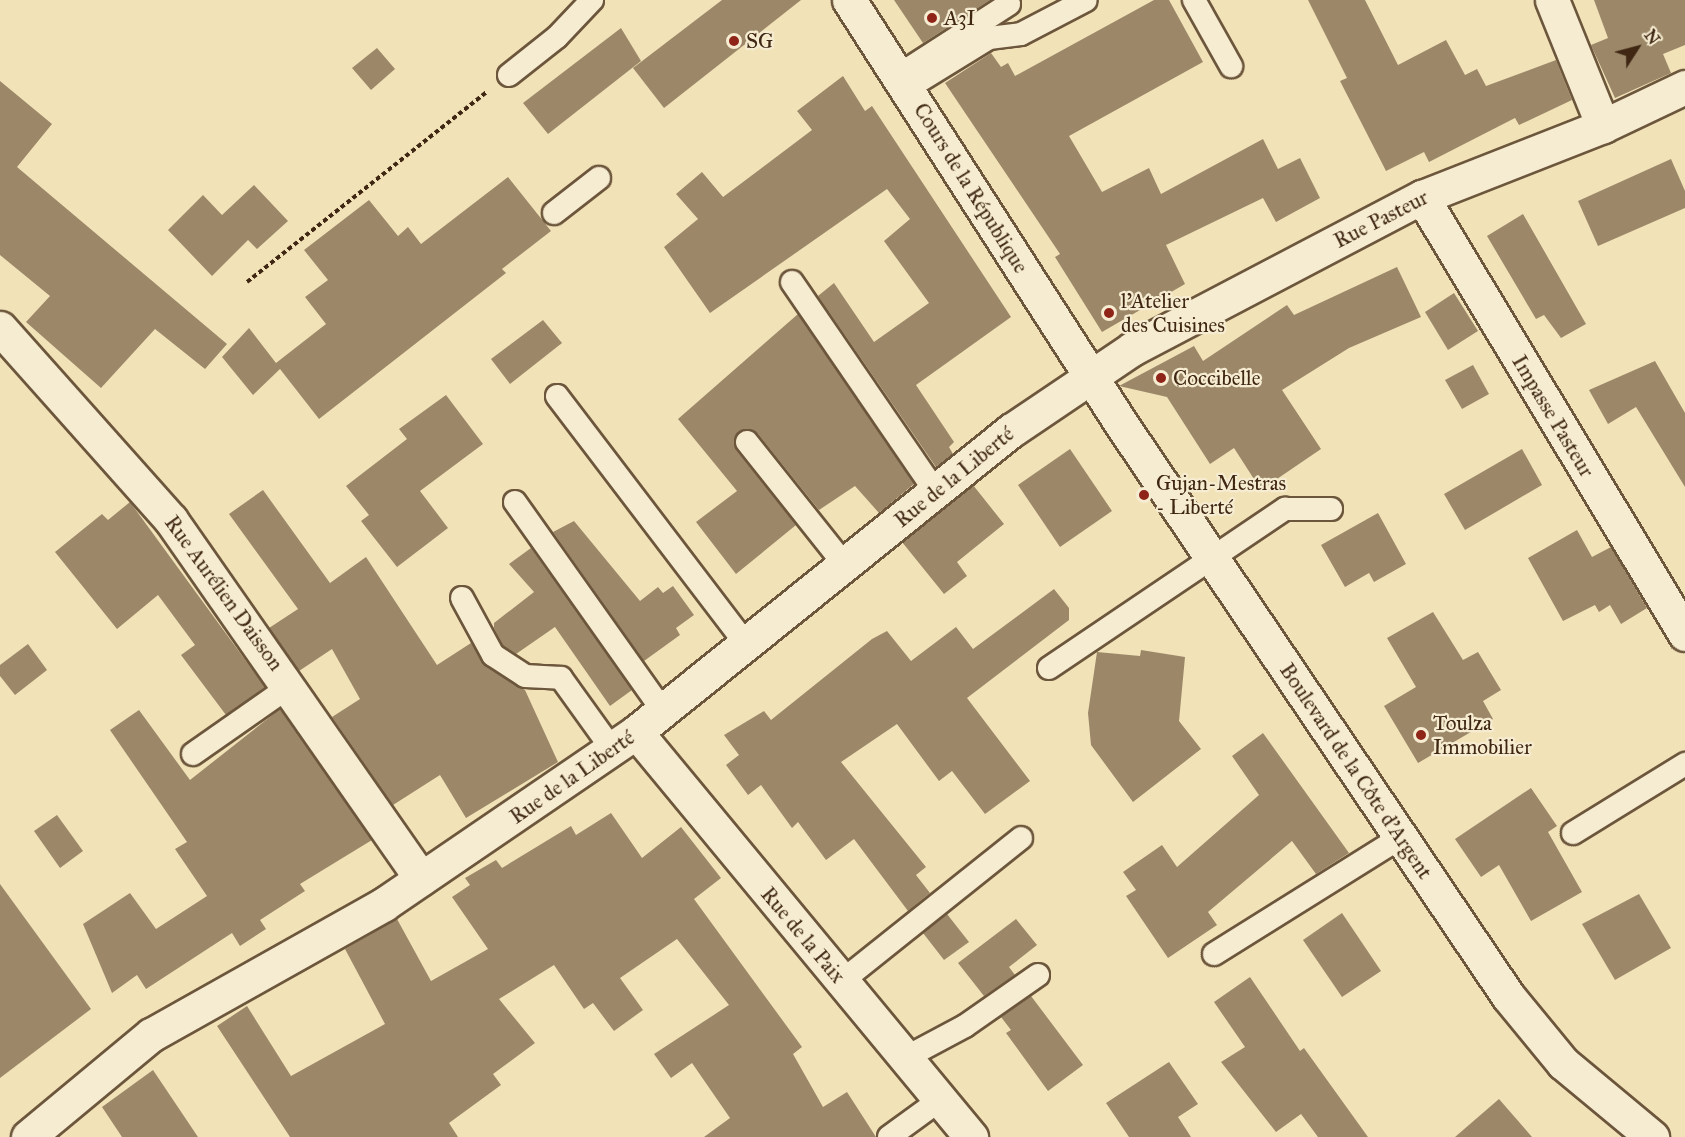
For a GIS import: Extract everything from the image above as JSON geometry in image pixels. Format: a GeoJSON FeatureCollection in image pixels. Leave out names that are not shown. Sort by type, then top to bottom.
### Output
{"type":"FeatureCollection","features":[{"type":"Feature","properties":{"kind":"street","name":"Cours de la République"},"geometry":{"type":"LineString","coordinates":[[849,0],[1090,378]]}},
{"type":"Feature","properties":{"kind":"street"},"geometry":{"type":"LineString","coordinates":[[1552,0],[1603,126]]}},
{"type":"Feature","properties":{"kind":"street","name":"Rue Pasteur"},"geometry":{"type":"LineString","coordinates":[[1090,378],[1132,349],[1422,197],[1603,126],[1685,87]]}},
{"type":"Feature","properties":{"kind":"street","name":"Impasse Pasteur"},"geometry":{"type":"LineString","coordinates":[[1422,197],[1685,634]]}},
{"type":"Feature","properties":{"kind":"street","name":"Rue Aurélien Daisson"},"geometry":{"type":"LineString","coordinates":[[0,328],[144,484],[290,686],[421,878]]}},
{"type":"Feature","properties":{"kind":"street","name":"Rue de la Liberté"},"geometry":{"type":"LineString","coordinates":[[28,1137],[151,1035],[421,878],[624,741],[936,492],[1090,378]]}},
{"type":"Feature","properties":{"kind":"street","name":"Boulevard de la Côte d'Argent"},"geometry":{"type":"LineString","coordinates":[[1090,378],[1538,1037],[1652,1137]]}},
{"type":"Feature","properties":{"kind":"street","name":"Rue de la Paix"},"geometry":{"type":"LineString","coordinates":[[624,741],[842,981],[971,1137]]}},
{"type":"Feature","properties":{"kind":"lane"},"geometry":{"type":"LineString","coordinates":[[509,75],[557,38],[592,0]]}},
{"type":"Feature","properties":{"kind":"lane"},"geometry":{"type":"LineString","coordinates":[[903,82],[989,38],[1021,34],[1086,0]]}},
{"type":"Feature","properties":{"kind":"lane"},"geometry":{"type":"LineString","coordinates":[[1194,0],[1231,66]]}},
{"type":"Feature","properties":{"kind":"lane"},"geometry":{"type":"LineString","coordinates":[[903,82],[1010,4]]}},
{"type":"Feature","properties":{"kind":"lane"},"geometry":{"type":"LineString","coordinates":[[554,213],[599,178]]}},
{"type":"Feature","properties":{"kind":"lane"},"geometry":{"type":"LineString","coordinates":[[792,282],[936,492]]}},
{"type":"Feature","properties":{"kind":"lane"},"geometry":{"type":"LineString","coordinates":[[557,396],[746,644]]}},
{"type":"Feature","properties":{"kind":"lane"},"geometry":{"type":"LineString","coordinates":[[747,442],[844,565]]}},
{"type":"Feature","properties":{"kind":"lane"},"geometry":{"type":"LineString","coordinates":[[516,502],[663,711]]}},
{"type":"Feature","properties":{"kind":"lane"},"geometry":{"type":"LineString","coordinates":[[1049,668],[1285,509],[1331,509]]}},
{"type":"Feature","properties":{"kind":"lane"},"geometry":{"type":"LineString","coordinates":[[462,598],[493,655],[525,676],[561,678],[624,741]]}},
{"type":"Feature","properties":{"kind":"lane"},"geometry":{"type":"LineString","coordinates":[[193,753],[290,686]]}},
{"type":"Feature","properties":{"kind":"lane"},"geometry":{"type":"LineString","coordinates":[[1573,833],[1685,764]]}},
{"type":"Feature","properties":{"kind":"lane"},"geometry":{"type":"LineString","coordinates":[[1214,954],[1401,837]]}},
{"type":"Feature","properties":{"kind":"lane"},"geometry":{"type":"LineString","coordinates":[[842,981],[1021,838]]}},
{"type":"Feature","properties":{"kind":"lane"},"geometry":{"type":"LineString","coordinates":[[905,1058],[965,1026],[1038,975]]}},
{"type":"Feature","properties":{"kind":"lane"},"geometry":{"type":"LineString","coordinates":[[889,1137],[940,1100]]}},
{"type":"Feature","properties":{"kind":"path"},"geometry":{"type":"LineString","coordinates":[[247,282],[509,75]]}},
{"type":"Feature","properties":{"kind":"building"},"geometry":{"type":"Polygon","coordinates":[[[722,0],[801,0],[664,108],[633,68],[722,0]]]}},
{"type":"Feature","properties":{"kind":"building"},"geometry":{"type":"Polygon","coordinates":[[[894,0],[990,0],[923,43],[894,0]]]}},
{"type":"Feature","properties":{"kind":"building"},"geometry":{"type":"Polygon","coordinates":[[[1154,0],[1169,0],[1203,62],[1069,136],[1102,192],[1149,168],[1161,194],[1263,139],[1278,169],[1300,158],[1320,198],[1276,222],[1263,198],[1166,245],[1185,284],[1102,332],[1055,257],[1060,254],[945,83],[991,53],[1001,67],[1008,63],[1015,76],[1154,0]]]}},
{"type":"Feature","properties":{"kind":"building"},"geometry":{"type":"Polygon","coordinates":[[[1308,0],[1365,0],[1398,65],[1446,40],[1465,75],[1477,69],[1486,86],[1556,60],[1572,100],[1519,125],[1515,118],[1429,162],[1424,152],[1386,171],[1340,81],[1347,78],[1308,0]]]}},
{"type":"Feature","properties":{"kind":"building"},"geometry":{"type":"Polygon","coordinates":[[[1594,0],[1685,0],[1685,45],[1663,54],[1671,73],[1615,98],[1591,45],[1608,38],[1594,0]]]}},
{"type":"Feature","properties":{"kind":"building"},"geometry":{"type":"Polygon","coordinates":[[[621,28],[641,61],[548,134],[523,103],[621,28]]]}},
{"type":"Feature","properties":{"kind":"building"},"geometry":{"type":"Polygon","coordinates":[[[377,48],[395,69],[371,90],[352,68],[377,48]]]}},
{"type":"Feature","properties":{"kind":"building"},"geometry":{"type":"Polygon","coordinates":[[[843,76],[865,111],[872,106],[1011,317],[916,385],[954,442],[949,447],[953,454],[936,467],[818,296],[834,283],[874,342],[929,303],[884,241],[910,219],[887,189],[710,313],[664,247],[698,219],[676,194],[702,172],[723,197],[812,130],[797,111],[843,76]]]}},
{"type":"Feature","properties":{"kind":"building"},"geometry":{"type":"Polygon","coordinates":[[[0,81],[52,124],[17,167],[227,344],[205,369],[155,329],[101,388],[26,322],[50,296],[0,255],[0,81]]]}},
{"type":"Feature","properties":{"kind":"building"},"geometry":{"type":"Polygon","coordinates":[[[1671,159],[1685,191],[1685,208],[1598,246],[1578,201],[1671,159]]]}},
{"type":"Feature","properties":{"kind":"building"},"geometry":{"type":"Polygon","coordinates":[[[508,177],[551,231],[502,269],[506,273],[319,419],[280,369],[253,395],[222,357],[249,328],[276,363],[326,324],[305,297],[328,280],[304,250],[369,200],[398,236],[408,227],[421,244],[508,177]]]}},
{"type":"Feature","properties":{"kind":"building"},"geometry":{"type":"Polygon","coordinates":[[[254,185],[288,221],[257,249],[248,240],[212,276],[168,230],[203,195],[222,215],[254,185]]]}},
{"type":"Feature","properties":{"kind":"building"},"geometry":{"type":"Polygon","coordinates":[[[1523,214],[1586,324],[1561,338],[1544,315],[1536,319],[1487,236],[1523,214]]]}},
{"type":"Feature","properties":{"kind":"building"},"geometry":{"type":"Polygon","coordinates":[[[1397,267],[1421,317],[1349,348],[1282,390],[1321,449],[1261,490],[1234,448],[1210,464],[1167,397],[1119,386],[1194,346],[1203,361],[1287,305],[1294,315],[1397,267]]]}},
{"type":"Feature","properties":{"kind":"building"},"geometry":{"type":"Polygon","coordinates":[[[1454,293],[1478,331],[1448,350],[1425,312],[1454,293]]]}},
{"type":"Feature","properties":{"kind":"building"},"geometry":{"type":"Polygon","coordinates":[[[798,314],[914,484],[879,513],[855,486],[819,510],[758,434],[739,431],[736,450],[796,525],[736,574],[696,522],[737,491],[678,419],[798,314]]]}},
{"type":"Feature","properties":{"kind":"building"},"geometry":{"type":"Polygon","coordinates":[[[543,320],[562,343],[510,384],[491,359],[543,320]]]}},
{"type":"Feature","properties":{"kind":"building"},"geometry":{"type":"Polygon","coordinates":[[[1655,361],[1685,413],[1685,487],[1636,407],[1608,424],[1589,390],[1655,361]]]}},
{"type":"Feature","properties":{"kind":"building"},"geometry":{"type":"Polygon","coordinates":[[[1473,365],[1489,394],[1462,409],[1445,380],[1473,365]]]}},
{"type":"Feature","properties":{"kind":"building"},"geometry":{"type":"Polygon","coordinates":[[[446,395],[483,444],[420,491],[448,528],[397,567],[361,521],[369,515],[346,486],[407,439],[399,429],[446,395]]]}},
{"type":"Feature","properties":{"kind":"building"},"geometry":{"type":"Polygon","coordinates":[[[1070,449],[1112,511],[1060,547],[1018,485],[1070,449]]]}},
{"type":"Feature","properties":{"kind":"building"},"geometry":{"type":"Polygon","coordinates":[[[1522,449],[1542,485],[1465,530],[1444,494],[1522,449]]]}},
{"type":"Feature","properties":{"kind":"building"},"geometry":{"type":"Polygon","coordinates":[[[973,485],[1004,524],[957,562],[967,576],[944,594],[902,542],[973,485]]]}},
{"type":"Feature","properties":{"kind":"building"},"geometry":{"type":"Polygon","coordinates":[[[263,490],[330,583],[366,557],[437,665],[471,643],[486,666],[525,690],[558,762],[466,818],[440,775],[393,805],[332,717],[360,699],[332,649],[299,671],[269,628],[298,609],[229,514],[263,490]]]}},
{"type":"Feature","properties":{"kind":"building"},"geometry":{"type":"Polygon","coordinates":[[[130,502],[265,687],[226,715],[181,655],[195,645],[158,595],[117,629],[55,552],[102,514],[108,520],[130,502]]]}},
{"type":"Feature","properties":{"kind":"building"},"geometry":{"type":"Polygon","coordinates":[[[1378,513],[1406,564],[1374,582],[1369,573],[1345,587],[1321,545],[1378,513]]]}},
{"type":"Feature","properties":{"kind":"building"},"geometry":{"type":"Polygon","coordinates":[[[574,521],[640,601],[658,587],[663,593],[673,586],[694,615],[676,628],[680,635],[644,661],[553,532],[574,521]]]}},
{"type":"Feature","properties":{"kind":"building"},"geometry":{"type":"Polygon","coordinates":[[[1577,530],[1592,557],[1611,547],[1647,608],[1621,624],[1610,605],[1599,612],[1595,605],[1563,621],[1528,558],[1577,530]]]}},
{"type":"Feature","properties":{"kind":"building"},"geometry":{"type":"Polygon","coordinates":[[[531,548],[632,690],[610,706],[555,627],[516,654],[503,646],[494,628],[494,623],[534,592],[509,564],[531,548]]]}},
{"type":"Feature","properties":{"kind":"building"},"geometry":{"type":"Polygon","coordinates":[[[1054,589],[1069,608],[1069,620],[967,698],[1030,781],[985,814],[952,771],[939,781],[897,724],[841,762],[926,867],[916,875],[930,893],[908,911],[854,839],[826,860],[798,822],[792,828],[761,785],[748,795],[726,765],[739,755],[724,735],[764,711],[771,720],[872,639],[887,631],[911,661],[956,627],[973,649],[1054,589]]]}},
{"type":"Feature","properties":{"kind":"building"},"geometry":{"type":"Polygon","coordinates":[[[1433,612],[1463,660],[1478,652],[1501,690],[1483,701],[1493,719],[1418,763],[1384,706],[1416,687],[1387,638],[1433,612]]]}},
{"type":"Feature","properties":{"kind":"building"},"geometry":{"type":"Polygon","coordinates":[[[28,644],[47,670],[15,695],[0,676],[0,665],[28,644]]]}},
{"type":"Feature","properties":{"kind":"building"},"geometry":{"type":"Polygon","coordinates":[[[1141,650],[1185,657],[1179,721],[1201,749],[1133,802],[1091,745],[1088,713],[1097,652],[1140,656],[1141,650]]]}},
{"type":"Feature","properties":{"kind":"building"},"geometry":{"type":"Polygon","coordinates":[[[280,709],[372,840],[300,884],[305,891],[260,920],[266,929],[240,946],[232,933],[146,989],[137,975],[112,993],[83,924],[130,893],[156,929],[207,896],[175,849],[187,842],[110,730],[139,710],[190,780],[280,709]]]}},
{"type":"Feature","properties":{"kind":"building"},"geometry":{"type":"Polygon","coordinates":[[[1263,733],[1349,853],[1316,874],[1292,841],[1208,912],[1217,925],[1168,958],[1126,896],[1136,890],[1123,872],[1162,845],[1177,867],[1259,795],[1232,756],[1263,733]]]}},
{"type":"Feature","properties":{"kind":"building"},"geometry":{"type":"Polygon","coordinates":[[[1531,788],[1557,826],[1548,832],[1582,892],[1531,921],[1499,865],[1481,877],[1455,839],[1531,788]]]}},
{"type":"Feature","properties":{"kind":"building"},"geometry":{"type":"Polygon","coordinates":[[[611,813],[642,858],[681,827],[721,878],[694,899],[802,1047],[793,1054],[823,1107],[847,1092],[876,1137],[704,1137],[730,1118],[692,1063],[671,1078],[654,1054],[729,1005],[677,939],[620,978],[643,1010],[614,1031],[593,1003],[584,1009],[554,965],[499,999],[535,1043],[493,1074],[501,1085],[449,1123],[458,1137],[290,1137],[217,1026],[247,1006],[291,1076],[385,1024],[345,949],[397,919],[431,981],[488,949],[452,897],[470,885],[465,878],[496,860],[502,868],[571,826],[576,835],[611,813]]]}},
{"type":"Feature","properties":{"kind":"building"},"geometry":{"type":"Polygon","coordinates":[[[57,815],[83,851],[60,868],[34,831],[57,815]]]}},
{"type":"Feature","properties":{"kind":"building"},"geometry":{"type":"Polygon","coordinates":[[[0,884],[91,1009],[0,1078],[0,884]]]}},
{"type":"Feature","properties":{"kind":"building"},"geometry":{"type":"Polygon","coordinates":[[[1639,894],[1671,948],[1615,980],[1582,924],[1639,894]]]}},
{"type":"Feature","properties":{"kind":"building"},"geometry":{"type":"Polygon","coordinates":[[[1342,913],[1381,971],[1342,997],[1303,940],[1342,913]]]}},
{"type":"Feature","properties":{"kind":"building"},"geometry":{"type":"Polygon","coordinates":[[[947,914],[969,942],[944,960],[923,933],[947,914]]]}},
{"type":"Feature","properties":{"kind":"building"},"geometry":{"type":"Polygon","coordinates":[[[1016,919],[1037,945],[1009,967],[1015,975],[984,996],[958,963],[1016,919]]]}},
{"type":"Feature","properties":{"kind":"building"},"geometry":{"type":"Polygon","coordinates":[[[1250,977],[1300,1051],[1304,1048],[1368,1137],[1318,1137],[1301,1114],[1276,1132],[1221,1062],[1245,1047],[1214,1002],[1250,977]]]}},
{"type":"Feature","properties":{"kind":"building"},"geometry":{"type":"Polygon","coordinates":[[[1031,996],[1083,1065],[1048,1091],[1006,1033],[1011,1030],[1001,1017],[1031,996]]]}},
{"type":"Feature","properties":{"kind":"building"},"geometry":{"type":"Polygon","coordinates":[[[1169,1062],[1198,1104],[1178,1117],[1191,1137],[1129,1137],[1106,1103],[1169,1062]]]}},
{"type":"Feature","properties":{"kind":"building"},"geometry":{"type":"Polygon","coordinates":[[[153,1070],[198,1137],[122,1137],[102,1107],[153,1070]]]}},
{"type":"Feature","properties":{"kind":"building"},"geometry":{"type":"Polygon","coordinates":[[[1499,1099],[1532,1137],[1455,1137],[1499,1099]]]}},
{"type":"Feature","properties":{"kind":"place","name":"A3I"},"geometry":{"type":"Point","coordinates":[932,18]}},
{"type":"Feature","properties":{"kind":"place","name":"SG"},"geometry":{"type":"Point","coordinates":[734,41]}},
{"type":"Feature","properties":{"kind":"place","name":"l'Atelier des Cuisines"},"geometry":{"type":"Point","coordinates":[1109,313]}},
{"type":"Feature","properties":{"kind":"place","name":"Coccibelle"},"geometry":{"type":"Point","coordinates":[1161,378]}},
{"type":"Feature","properties":{"kind":"place","name":"Gujan-Mestras - Liberté"},"geometry":{"type":"Point","coordinates":[1144,495]}},
{"type":"Feature","properties":{"kind":"place","name":"Toulza Immobilier"},"geometry":{"type":"Point","coordinates":[1421,735]}}]}
